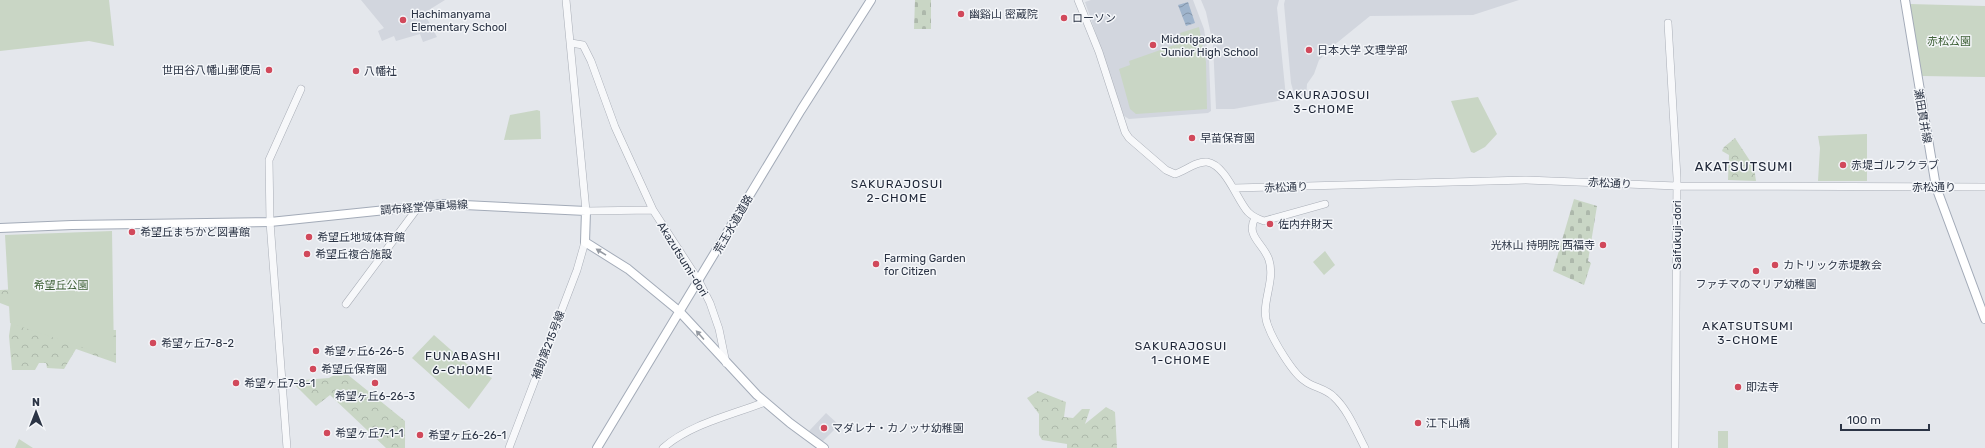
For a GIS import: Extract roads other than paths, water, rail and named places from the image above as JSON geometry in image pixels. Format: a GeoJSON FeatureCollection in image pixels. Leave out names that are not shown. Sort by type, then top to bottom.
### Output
{"type":"FeatureCollection","features":[{"type":"Feature","properties":{"kind":"main road","name":"荒玉水道道路"},"geometry":{"type":"LineString","coordinates":[[597,448],[801,110],[871,0]]}},
{"type":"Feature","properties":{"kind":"main road","name":"瀬田貫井線"},"geometry":{"type":"LineString","coordinates":[[1905,0],[1936,187],[1985,319]]}},
{"type":"Feature","properties":{"kind":"main road","name":"調布経堂停車場線"},"geometry":{"type":"LineString","coordinates":[[0,228],[64,225],[270,222],[419,206],[466,204],[586,211]]}},
{"type":"Feature","properties":{"kind":"main road"},"geometry":{"type":"LineString","coordinates":[[586,211],[585,242],[628,269],[679,311],[727,364],[765,402],[824,448]]}},
{"type":"Feature","properties":{"kind":"street"},"geometry":{"type":"LineString","coordinates":[[1079,0],[1099,52],[1121,123],[1130,138],[1172,174],[1208,162],[1223,173],[1248,212],[1255,218],[1264,221],[1325,204]]}},
{"type":"Feature","properties":{"kind":"street"},"geometry":{"type":"LineString","coordinates":[[566,1],[586,211],[653,210]]}},
{"type":"Feature","properties":{"kind":"street","name":"Saifukuji-dori"},"geometry":{"type":"LineString","coordinates":[[1668,23],[1677,186],[1675,448]]}},
{"type":"Feature","properties":{"kind":"street","name":"Akazutsumi-dori"},"geometry":{"type":"LineString","coordinates":[[571,43],[583,45],[615,127],[653,210],[699,281],[710,303],[719,329],[727,364]]}},
{"type":"Feature","properties":{"kind":"street"},"geometry":{"type":"LineString","coordinates":[[287,448],[270,222],[269,160],[301,88]]}},
{"type":"Feature","properties":{"kind":"street","name":"赤松通り"},"geometry":{"type":"LineString","coordinates":[[1234,188],[1512,180],[1677,186],[1985,187]]}},
{"type":"Feature","properties":{"kind":"street"},"geometry":{"type":"LineString","coordinates":[[346,304],[419,206]]}},
{"type":"Feature","properties":{"kind":"street"},"geometry":{"type":"LineString","coordinates":[[1255,218],[1252,224],[1252,231],[1269,260],[1270,272],[1265,311],[1270,332],[1297,375],[1304,381],[1322,388],[1335,398],[1352,422],[1366,448]]}},
{"type":"Feature","properties":{"kind":"street","name":"補助第215号線"},"geometry":{"type":"LineString","coordinates":[[509,448],[577,270],[585,242]]}},
{"type":"Feature","properties":{"kind":"street"},"geometry":{"type":"LineString","coordinates":[[663,448],[676,438],[694,429],[765,402]]}},
{"type":"Feature","properties":{"kind":"water"},"geometry":{"type":"Polygon","coordinates":[[[1188,2],[1195,23],[1186,26],[1178,5],[1188,2]]]}},
{"type":"Feature","properties":{"kind":"place","name":"幽谿山 密蔵院"},"geometry":{"type":"Point","coordinates":[961,14]}},
{"type":"Feature","properties":{"kind":"place","name":"ローソン"},"geometry":{"type":"Point","coordinates":[1064,18]}},
{"type":"Feature","properties":{"kind":"place","name":"Hachimanyama Elementary School"},"geometry":{"type":"Point","coordinates":[403,20]}},
{"type":"Feature","properties":{"kind":"place","name":"Midorigaoka Junior High School"},"geometry":{"type":"Point","coordinates":[1153,45]}},
{"type":"Feature","properties":{"kind":"place","name":"日本大学 文理学部"},"geometry":{"type":"Point","coordinates":[1309,50]}},
{"type":"Feature","properties":{"kind":"place","name":"世田谷八幡山郵便局"},"geometry":{"type":"Point","coordinates":[269,70]}},
{"type":"Feature","properties":{"kind":"place","name":"八幡社"},"geometry":{"type":"Point","coordinates":[356,71]}},
{"type":"Feature","properties":{"kind":"place","name":"早苗保育園"},"geometry":{"type":"Point","coordinates":[1192,138]}},
{"type":"Feature","properties":{"kind":"place","name":"赤堤ゴルフクラブ"},"geometry":{"type":"Point","coordinates":[1843,165]}},
{"type":"Feature","properties":{"kind":"place","name":"佐内弁財天"},"geometry":{"type":"Point","coordinates":[1270,224]}},
{"type":"Feature","properties":{"kind":"place","name":"希望丘まちかど図書館"},"geometry":{"type":"Point","coordinates":[132,232]}},
{"type":"Feature","properties":{"kind":"place","name":"希望丘地域体育館"},"geometry":{"type":"Point","coordinates":[309,237]}},
{"type":"Feature","properties":{"kind":"place","name":"光林山 持明院 西福寺"},"geometry":{"type":"Point","coordinates":[1603,245]}},
{"type":"Feature","properties":{"kind":"place","name":"希望丘複合施設"},"geometry":{"type":"Point","coordinates":[307,254]}},
{"type":"Feature","properties":{"kind":"place","name":"Farming Garden for Citizen"},"geometry":{"type":"Point","coordinates":[876,264]}},
{"type":"Feature","properties":{"kind":"place","name":"カトリック赤堤教会"},"geometry":{"type":"Point","coordinates":[1775,265]}},
{"type":"Feature","properties":{"kind":"place","name":"ファチマのマリア幼稚園"},"geometry":{"type":"Point","coordinates":[1756,271]}},
{"type":"Feature","properties":{"kind":"place","name":"希望ヶ丘7-8-2"},"geometry":{"type":"Point","coordinates":[153,343]}},
{"type":"Feature","properties":{"kind":"place","name":"希望ヶ丘6-26-5"},"geometry":{"type":"Point","coordinates":[316,351]}},
{"type":"Feature","properties":{"kind":"place","name":"希望丘保育園"},"geometry":{"type":"Point","coordinates":[313,369]}},
{"type":"Feature","properties":{"kind":"place","name":"希望ヶ丘7-8-1"},"geometry":{"type":"Point","coordinates":[236,383]}},
{"type":"Feature","properties":{"kind":"place","name":"希望ヶ丘6-26-3"},"geometry":{"type":"Point","coordinates":[375,383]}},
{"type":"Feature","properties":{"kind":"place","name":"即法寺"},"geometry":{"type":"Point","coordinates":[1738,387]}},
{"type":"Feature","properties":{"kind":"place","name":"江下山橋"},"geometry":{"type":"Point","coordinates":[1418,423]}},
{"type":"Feature","properties":{"kind":"place","name":"マダレナ・カノッサ幼稚園"},"geometry":{"type":"Point","coordinates":[824,428]}},
{"type":"Feature","properties":{"kind":"place","name":"希望ヶ丘7-1-1"},"geometry":{"type":"Point","coordinates":[327,433]}},
{"type":"Feature","properties":{"kind":"place","name":"希望ヶ丘6-26-1"},"geometry":{"type":"Point","coordinates":[420,435]}},
{"type":"Feature","properties":{"kind":"district","name":"SAKURAJOSUI 3-CHOME"},"geometry":{"type":"Point","coordinates":[1324,102]}},
{"type":"Feature","properties":{"kind":"district","name":"AKATSUTSUMI"},"geometry":{"type":"Point","coordinates":[1744,166]}},
{"type":"Feature","properties":{"kind":"district","name":"SAKURAJOSUI 2-CHOME"},"geometry":{"type":"Point","coordinates":[897,191]}},
{"type":"Feature","properties":{"kind":"district","name":"AKATSUTSUMI 3-CHOME"},"geometry":{"type":"Point","coordinates":[1748,333]}},
{"type":"Feature","properties":{"kind":"district","name":"SAKURAJOSUI 1-CHOME"},"geometry":{"type":"Point","coordinates":[1181,353]}},
{"type":"Feature","properties":{"kind":"district","name":"FUNABASHI 6-CHOME"},"geometry":{"type":"Point","coordinates":[463,363]}},
{"type":"Feature","properties":{"kind":"park label","name":"赤松公園"},"geometry":{"type":"Point","coordinates":[1949,41]}},
{"type":"Feature","properties":{"kind":"park label","name":"希望丘公園"},"geometry":{"type":"Point","coordinates":[61,285]}}]}
